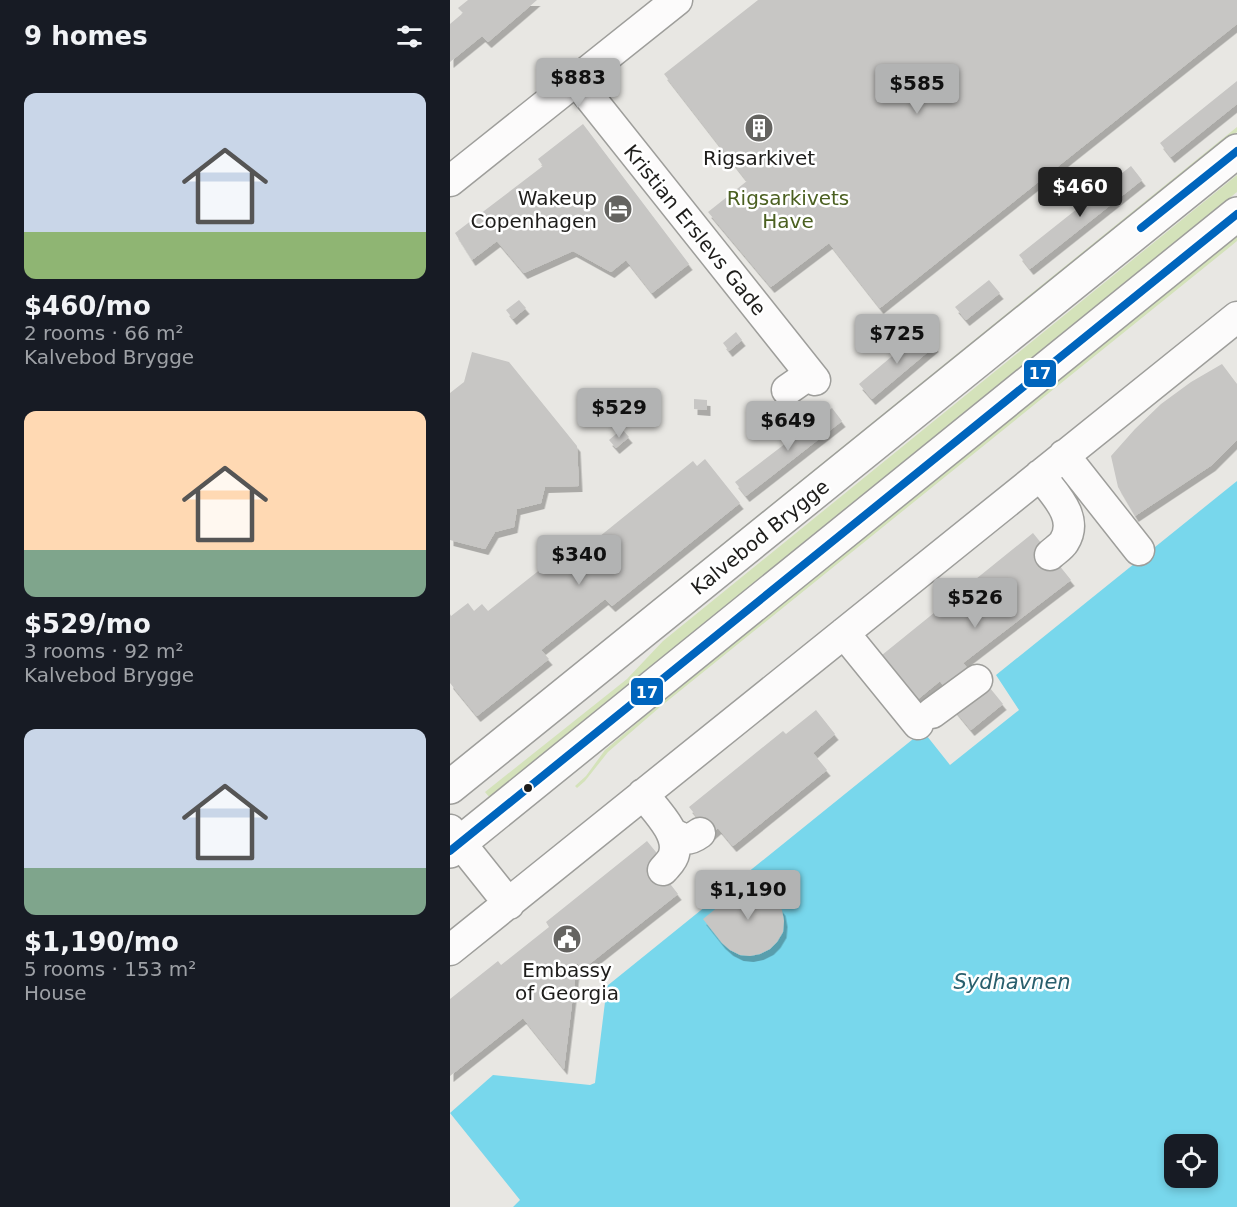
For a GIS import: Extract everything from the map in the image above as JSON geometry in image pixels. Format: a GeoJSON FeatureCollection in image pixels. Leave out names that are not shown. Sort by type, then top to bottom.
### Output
{"type":"FeatureCollection","features":[{"type":"Feature","properties":{"kind":"main road","name":"Kalvebod Brygge"},"geometry":{"type":"LineString","coordinates":[[450,787],[1237,151]]}},
{"type":"Feature","properties":{"kind":"main road"},"geometry":{"type":"LineString","coordinates":[[453,841],[1237,214]]}},
{"type":"Feature","properties":{"kind":"street"},"geometry":{"type":"LineString","coordinates":[[450,181],[677,0]]}},
{"type":"Feature","properties":{"kind":"street","name":"Kristian Erslevs Gade"},"geometry":{"type":"LineString","coordinates":[[576,80],[697,252],[804,382]]}},
{"type":"Feature","properties":{"kind":"street"},"geometry":{"type":"LineString","coordinates":[[450,950],[1064,455],[1233,328]]}},
{"type":"Feature","properties":{"kind":"street"},"geometry":{"type":"LineString","coordinates":[[1064,455],[1139,550]]}},
{"type":"Feature","properties":{"kind":"street"},"geometry":{"type":"LineString","coordinates":[[1040,475],[1065,508],[1070,520],[1065,541],[1050,555]]}},
{"type":"Feature","properties":{"kind":"street"},"geometry":{"type":"LineString","coordinates":[[844,633],[925,719],[978,680]]}},
{"type":"Feature","properties":{"kind":"street"},"geometry":{"type":"LineString","coordinates":[[644,794],[686,833],[675,845],[674,856],[663,870]]}},
{"type":"Feature","properties":{"kind":"street"},"geometry":{"type":"LineString","coordinates":[[453,841],[483,868],[509,904]]}},
{"type":"Feature","properties":{"kind":"green space"},"geometry":{"type":"Polygon","coordinates":[[[1237,127],[1237,132],[675,586],[673,584],[1237,127]]]}},
{"type":"Feature","properties":{"kind":"green space"},"geometry":{"type":"Polygon","coordinates":[[[1237,175],[1237,192],[490,798],[485,792],[627,679],[663,641],[1237,175]]]}},
{"type":"Feature","properties":{"kind":"green space"},"geometry":{"type":"Polygon","coordinates":[[[1237,235],[1237,241],[1231,246],[660,707],[608,752],[585,781],[577,788],[575,786],[586,776],[605,750],[658,705],[1237,235]]]}},
{"type":"Feature","properties":{"kind":"water","name":"Sydhavnen"},"geometry":{"type":"Polygon","coordinates":[[[1237,481],[1237,1207],[513,1207],[520,1200],[450,1113],[493,1075],[590,1085],[595,1083],[607,986],[923,731],[950,765],[1019,710],[996,675],[1237,481]]]}},
{"type":"Feature","properties":{"kind":"building"},"geometry":{"type":"Polygon","coordinates":[[[468,0],[537,0],[488,42],[482,36],[450,62],[450,24],[463,13],[458,8],[468,0]]]}},
{"type":"Feature","properties":{"kind":"building"},"geometry":{"type":"Polygon","coordinates":[[[758,0],[1237,0],[1237,24],[880,308],[829,243],[771,287],[708,212],[747,181],[664,74],[758,0]]]}},
{"type":"Feature","properties":{"kind":"building"},"geometry":{"type":"Polygon","coordinates":[[[1237,81],[1237,104],[1171,157],[1160,143],[1237,81]]]}},
{"type":"Feature","properties":{"kind":"building","name":"Wakeup Copenhagen"},"geometry":{"type":"Polygon","coordinates":[[[583,124],[689,264],[652,293],[626,260],[611,272],[573,251],[524,273],[497,241],[472,260],[455,233],[543,166],[538,159],[583,124]]]}},
{"type":"Feature","properties":{"kind":"building"},"geometry":{"type":"Polygon","coordinates":[[[1131,166],[1142,180],[1030,269],[1019,255],[1131,166]]]}},
{"type":"Feature","properties":{"kind":"building"},"geometry":{"type":"Polygon","coordinates":[[[989,280],[1000,293],[966,320],[955,307],[989,280]]]}},
{"type":"Feature","properties":{"kind":"building"},"geometry":{"type":"Polygon","coordinates":[[[519,300],[526,308],[513,319],[506,310],[519,300]]]}},
{"type":"Feature","properties":{"kind":"building"},"geometry":{"type":"Polygon","coordinates":[[[922,331],[935,346],[872,399],[859,384],[922,331]]]}},
{"type":"Feature","properties":{"kind":"building"},"geometry":{"type":"Polygon","coordinates":[[[736,332],[742,340],[729,351],[723,343],[736,332]]]}},
{"type":"Feature","properties":{"kind":"building"},"geometry":{"type":"Polygon","coordinates":[[[472,352],[509,362],[577,446],[579,486],[545,487],[541,503],[517,509],[514,527],[495,532],[485,549],[450,540],[450,393],[464,382],[472,352]]]}},
{"type":"Feature","properties":{"kind":"building"},"geometry":{"type":"Polygon","coordinates":[[[1222,364],[1237,384],[1237,440],[1212,465],[1135,516],[1118,487],[1111,456],[1161,404],[1191,382],[1222,364]]]}},
{"type":"Feature","properties":{"kind":"building"},"geometry":{"type":"Polygon","coordinates":[[[694,399],[707,400],[707,410],[694,409],[694,399]]]}},
{"type":"Feature","properties":{"kind":"building"},"geometry":{"type":"Polygon","coordinates":[[[832,408],[842,421],[746,496],[735,482],[832,408]]]}},
{"type":"Feature","properties":{"kind":"building"},"geometry":{"type":"Polygon","coordinates":[[[622,429],[629,437],[616,448],[609,440],[622,429]]]}},
{"type":"Feature","properties":{"kind":"building"},"geometry":{"type":"Polygon","coordinates":[[[705,459],[740,503],[612,606],[605,599],[541,650],[549,659],[477,716],[450,683],[450,614],[451,616],[468,603],[474,611],[482,604],[488,611],[566,549],[570,554],[578,547],[593,565],[600,559],[589,545],[693,461],[697,466],[705,459]]]}},
{"type":"Feature","properties":{"kind":"building"},"geometry":{"type":"Polygon","coordinates":[[[1033,533],[1071,580],[963,663],[968,669],[972,666],[1003,704],[971,730],[940,692],[945,688],[940,681],[917,700],[882,655],[1033,533]]]}},
{"type":"Feature","properties":{"kind":"building"},"geometry":{"type":"Polygon","coordinates":[[[816,710],[835,734],[813,753],[827,770],[733,846],[718,828],[711,834],[689,807],[783,731],[786,734],[816,710]]]}},
{"type":"Feature","properties":{"kind":"building"},"geometry":{"type":"Polygon","coordinates":[[[647,841],[660,857],[664,876],[678,894],[583,969],[577,963],[564,1069],[523,1018],[450,1076],[450,999],[498,961],[501,965],[549,927],[546,922],[647,841]]]}},
{"type":"Feature","properties":{"kind":"building"},"geometry":{"type":"Polygon","coordinates":[[[756,876],[782,910],[783,932],[770,949],[750,956],[740,955],[722,943],[703,919],[756,876]]]}},
{"type":"Feature","properties":{"kind":"transit line","name":"17"},"geometry":{"type":"LineString","coordinates":[[1141,228],[1237,151]]}},
{"type":"Feature","properties":{"kind":"transit line","name":"17"},"geometry":{"type":"LineString","coordinates":[[450,851],[1237,214]]}},
{"type":"Feature","properties":{"kind":"place","name":"Rigsarkivet"},"geometry":{"type":"Point","coordinates":[759,128]}},
{"type":"Feature","properties":{"kind":"place","name":"Wakeup Copenhagen"},"geometry":{"type":"Point","coordinates":[618,209]}},
{"type":"Feature","properties":{"kind":"place","name":"Embassy of Georgia"},"geometry":{"type":"Point","coordinates":[567,939]}},
{"type":"Feature","properties":{"kind":"park label","name":"Rigsarkivets Have"},"geometry":{"type":"Point","coordinates":[788,210]}}]}
